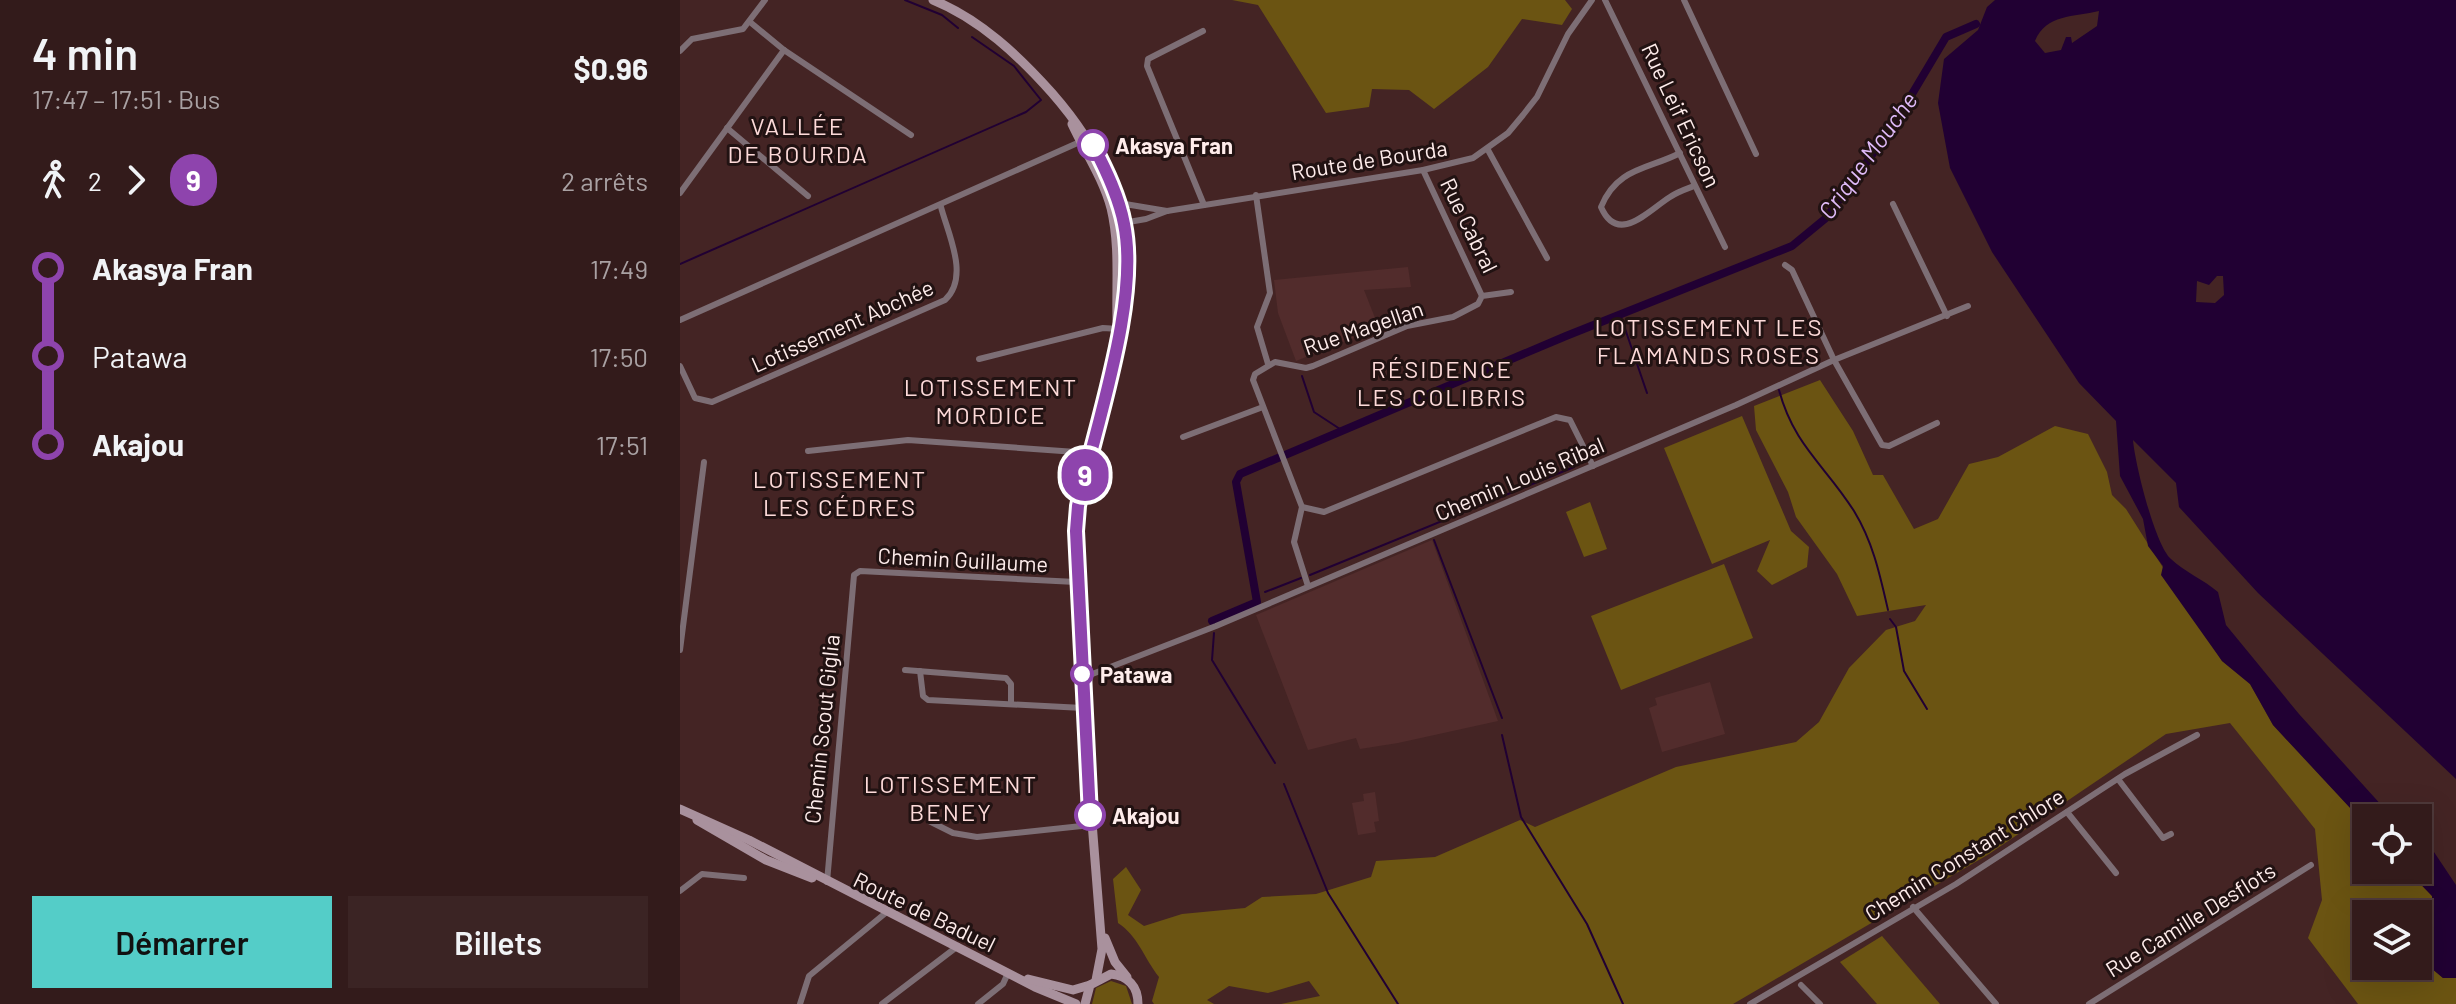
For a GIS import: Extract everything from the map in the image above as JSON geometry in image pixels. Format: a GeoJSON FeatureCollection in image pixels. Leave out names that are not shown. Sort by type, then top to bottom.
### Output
{"type":"FeatureCollection","features":[{"type":"Feature","properties":{"kind":"main road"},"geometry":{"type":"LineString","coordinates":[[938,1],[972,21],[1009,49],[1066,110],[1107,171],[1119,261],[1119,329]]}},
{"type":"Feature","properties":{"kind":"main road"},"geometry":{"type":"LineString","coordinates":[[1085,1004],[1102,958],[1076,582],[1078,506],[1119,329],[1128,266],[1124,225],[1114,206]]}},
{"type":"Feature","properties":{"kind":"main road","name":"Route de Baduel"},"geometry":{"type":"LineString","coordinates":[[681,810],[723,827],[827,882],[1076,1004]]}},
{"type":"Feature","properties":{"kind":"main road"},"geometry":{"type":"LineString","coordinates":[[1100,923],[1115,962],[1129,980],[1139,1003]]}},
{"type":"Feature","properties":{"kind":"main road","name":"Route de Baduel"},"geometry":{"type":"LineString","coordinates":[[1008,972],[1069,989],[1111,974],[1129,980]]}},
{"type":"Feature","properties":{"kind":"street"},"geometry":{"type":"LineString","coordinates":[[680,51],[692,39],[737,32],[750,22],[765,0]]}},
{"type":"Feature","properties":{"kind":"street","name":"Route de Bourda"},"geometry":{"type":"LineString","coordinates":[[1113,224],[1124,225],[1167,211],[1423,170],[1473,158],[1508,133],[1537,97],[1568,34],[1592,0]]}},
{"type":"Feature","properties":{"kind":"street","name":"Rue Leif Ericson"},"geometry":{"type":"LineString","coordinates":[[1605,0],[1725,247]]}},
{"type":"Feature","properties":{"kind":"street"},"geometry":{"type":"LineString","coordinates":[[1684,0],[1756,154]]}},
{"type":"Feature","properties":{"kind":"street"},"geometry":{"type":"LineString","coordinates":[[750,22],[784,50],[911,135]]}},
{"type":"Feature","properties":{"kind":"street"},"geometry":{"type":"LineString","coordinates":[[1203,31],[1148,59],[1147,66],[1204,205]]}},
{"type":"Feature","properties":{"kind":"street"},"geometry":{"type":"LineString","coordinates":[[680,193],[784,50]]}},
{"type":"Feature","properties":{"kind":"street"},"geometry":{"type":"LineString","coordinates":[[727,128],[808,196]]}},
{"type":"Feature","properties":{"kind":"street"},"geometry":{"type":"LineString","coordinates":[[680,320],[941,207],[1085,139]]}},
{"type":"Feature","properties":{"kind":"street"},"geometry":{"type":"LineString","coordinates":[[1488,150],[1547,258]]}},
{"type":"Feature","properties":{"kind":"street"},"geometry":{"type":"LineString","coordinates":[[1680,153],[1641,166],[1605,197],[1601,207],[1606,218],[1618,225],[1637,221],[1672,195],[1694,186]]}},
{"type":"Feature","properties":{"kind":"street","name":"Rue Cabral"},"geometry":{"type":"LineString","coordinates":[[1423,170],[1482,296]]}},
{"type":"Feature","properties":{"kind":"street"},"geometry":{"type":"LineString","coordinates":[[1256,195],[1270,288],[1257,327],[1268,364],[1255,374],[1253,380],[1302,507],[1294,542],[1308,586]]}},
{"type":"Feature","properties":{"kind":"street"},"geometry":{"type":"LineString","coordinates":[[1893,204],[1947,316]]}},
{"type":"Feature","properties":{"kind":"street","name":"Route de Bourda"},"geometry":{"type":"LineString","coordinates":[[1114,206],[1167,211]]}},
{"type":"Feature","properties":{"kind":"street","name":"Lotissement Abchée"},"geometry":{"type":"LineString","coordinates":[[680,366],[695,398],[712,402],[945,300],[953,291],[958,274],[941,207]]}},
{"type":"Feature","properties":{"kind":"street"},"geometry":{"type":"LineString","coordinates":[[1785,265],[1792,270],[1834,360],[1882,445],[1889,446],[1937,423]]}},
{"type":"Feature","properties":{"kind":"street","name":"Rue Magellan"},"geometry":{"type":"LineString","coordinates":[[1268,364],[1282,362],[1298,367],[1313,366],[1407,326],[1468,311],[1482,296],[1511,292]]}},
{"type":"Feature","properties":{"kind":"street","name":"Chemin Louis Ribal"},"geometry":{"type":"LineString","coordinates":[[1082,678],[1308,586],[1834,360],[1968,306]]}},
{"type":"Feature","properties":{"kind":"street"},"geometry":{"type":"LineString","coordinates":[[979,359],[1103,328],[1119,329]]}},
{"type":"Feature","properties":{"kind":"street"},"geometry":{"type":"LineString","coordinates":[[1183,437],[1263,407]]}},
{"type":"Feature","properties":{"kind":"street"},"geometry":{"type":"LineString","coordinates":[[1302,507],[1324,512],[1556,417],[1570,420],[1593,466]]}},
{"type":"Feature","properties":{"kind":"street"},"geometry":{"type":"LineString","coordinates":[[808,451],[908,440],[1090,453]]}},
{"type":"Feature","properties":{"kind":"street"},"geometry":{"type":"LineString","coordinates":[[680,650],[704,462]]}},
{"type":"Feature","properties":{"kind":"street","name":"Chemin Guillaume"},"geometry":{"type":"LineString","coordinates":[[853,580],[860,571],[1076,582]]}},
{"type":"Feature","properties":{"kind":"street","name":"Chemin Scout Giglia"},"geometry":{"type":"LineString","coordinates":[[827,882],[853,580]]}},
{"type":"Feature","properties":{"kind":"street"},"geometry":{"type":"LineString","coordinates":[[905,670],[1006,678],[1011,684],[1011,704]]}},
{"type":"Feature","properties":{"kind":"street"},"geometry":{"type":"LineString","coordinates":[[920,671],[925,699],[1083,708]]}},
{"type":"Feature","properties":{"kind":"street","name":"Chemin Constant Chlore"},"geometry":{"type":"LineString","coordinates":[[1750,1004],[2118,779],[2197,735]]}},
{"type":"Feature","properties":{"kind":"street"},"geometry":{"type":"LineString","coordinates":[[2118,779],[2163,838],[2171,834]]}},
{"type":"Feature","properties":{"kind":"street"},"geometry":{"type":"LineString","coordinates":[[2067,812],[2116,873]]}},
{"type":"Feature","properties":{"kind":"street"},"geometry":{"type":"LineString","coordinates":[[929,821],[953,833],[977,837],[1091,825]]}},
{"type":"Feature","properties":{"kind":"street","name":"Rue Camille Desflots"},"geometry":{"type":"LineString","coordinates":[[2089,1004],[2311,865]]}},
{"type":"Feature","properties":{"kind":"street"},"geometry":{"type":"LineString","coordinates":[[680,891],[702,874],[744,878]]}},
{"type":"Feature","properties":{"kind":"street"},"geometry":{"type":"LineString","coordinates":[[1913,907],[1996,1004]]}},
{"type":"Feature","properties":{"kind":"street"},"geometry":{"type":"LineString","coordinates":[[800,1004],[803,985],[813,972],[888,911]]}},
{"type":"Feature","properties":{"kind":"street"},"geometry":{"type":"LineString","coordinates":[[882,1004],[958,946]]}},
{"type":"Feature","properties":{"kind":"street"},"geometry":{"type":"LineString","coordinates":[[978,1004],[1003,984],[1008,972]]}},
{"type":"Feature","properties":{"kind":"street"},"geometry":{"type":"LineString","coordinates":[[1801,985],[1820,1004]]}},
{"type":"Feature","properties":{"kind":"shaded area"},"geometry":{"type":"Polygon","coordinates":[[[1232,0],[1565,0],[1572,9],[1562,25],[1522,19],[1488,67],[1434,109],[1409,90],[1372,89],[1369,107],[1326,113],[1258,5],[1232,0]]]}},
{"type":"Feature","properties":{"kind":"shaded area"},"geometry":{"type":"Polygon","coordinates":[[[1995,0],[2456,0],[2456,779],[2258,593],[2179,507],[2176,483],[2133,440],[2147,503],[2165,551],[2176,564],[2218,592],[2226,625],[2299,714],[2380,804],[2352,804],[2352,810],[2273,725],[2250,684],[2222,661],[2161,575],[2163,566],[2148,546],[2143,519],[2120,476],[2116,421],[2079,383],[1992,252],[1950,168],[1938,103],[1944,59],[1978,30],[1987,7],[1995,0]],[[2099,11],[2071,16],[2053,21],[2035,41],[2045,53],[2061,50],[2066,37],[2071,37],[2072,43],[2097,26],[2099,11]],[[2217,276],[2209,285],[2197,281],[2196,302],[2215,303],[2224,295],[2223,276],[2217,276]]]}},
{"type":"Feature","properties":{"kind":"shaded area"},"geometry":{"type":"Polygon","coordinates":[[[1408,267],[1411,287],[1364,290],[1379,328],[1296,361],[1278,313],[1274,280],[1408,267]]]}},
{"type":"Feature","properties":{"kind":"shaded area"},"geometry":{"type":"Polygon","coordinates":[[[1820,380],[1853,431],[1873,475],[1883,475],[1914,529],[1938,519],[1969,464],[1998,457],[2055,426],[2088,434],[2107,472],[2112,495],[2126,509],[2222,661],[2250,684],[2273,725],[2352,810],[2352,884],[2420,884],[2432,896],[2433,913],[2432,914],[2432,900],[2352,900],[2352,980],[2432,980],[2432,969],[2443,978],[2456,978],[2456,1004],[2358,1004],[2308,938],[2322,900],[2315,829],[2230,723],[2166,734],[1989,854],[1733,1004],[1281,1004],[1320,996],[1309,981],[1268,993],[1229,986],[1207,1000],[1214,1004],[1154,1004],[1152,1001],[1159,977],[1136,941],[1118,923],[1113,879],[1126,867],[1141,890],[1128,915],[1144,926],[1182,914],[1245,908],[1262,897],[1316,894],[1371,877],[1376,861],[1435,857],[1520,820],[1535,827],[1676,767],[1796,742],[1819,722],[1849,668],[1886,630],[1915,621],[1926,605],[1857,616],[1837,574],[1796,517],[1788,492],[1756,430],[1754,406],[1820,380]]]}},
{"type":"Feature","properties":{"kind":"shaded area"},"geometry":{"type":"Polygon","coordinates":[[[1742,416],[1791,531],[1809,547],[1807,567],[1772,585],[1757,571],[1770,540],[1712,564],[1664,448],[1742,416]]]}},
{"type":"Feature","properties":{"kind":"shaded area"},"geometry":{"type":"Polygon","coordinates":[[[1590,502],[1607,549],[1584,557],[1566,512],[1590,502]]]}},
{"type":"Feature","properties":{"kind":"shaded area"},"geometry":{"type":"Polygon","coordinates":[[[1432,540],[1498,721],[1360,749],[1356,738],[1308,750],[1256,615],[1432,540]]]}},
{"type":"Feature","properties":{"kind":"shaded area"},"geometry":{"type":"Polygon","coordinates":[[[1724,564],[1753,638],[1621,690],[1591,616],[1724,564]]]}},
{"type":"Feature","properties":{"kind":"shaded area"},"geometry":{"type":"Polygon","coordinates":[[[1710,682],[1725,734],[1662,752],[1649,708],[1657,705],[1655,698],[1710,682]]]}},
{"type":"Feature","properties":{"kind":"shaded area"},"geometry":{"type":"Polygon","coordinates":[[[1375,792],[1379,821],[1374,822],[1376,832],[1358,835],[1352,803],[1364,801],[1363,794],[1375,792]]]}},
{"type":"Feature","properties":{"kind":"shaded area"},"geometry":{"type":"Polygon","coordinates":[[[2432,849],[2456,885],[2456,978],[2443,978],[2432,969],[2432,896],[2420,884],[2432,884],[2432,849]]]}},
{"type":"Feature","properties":{"kind":"shaded area"},"geometry":{"type":"Polygon","coordinates":[[[1882,936],[1940,1004],[1877,1004],[1840,962],[1882,936]]]}},
{"type":"Feature","properties":{"kind":"shaded area"},"geometry":{"type":"Polygon","coordinates":[[[1111,981],[1126,986],[1132,1004],[1092,1004],[1096,988],[1111,981]]]}},
{"type":"Feature","properties":{"kind":"waterway"},"geometry":{"type":"LineString","coordinates":[[905,0],[942,15],[958,28]]}},
{"type":"Feature","properties":{"kind":"waterway","name":"Crique Mouche"},"geometry":{"type":"LineString","coordinates":[[1212,621],[1257,602],[1236,482],[1240,474],[1566,336],[1792,246],[1826,218],[1893,126],[1946,37],[1976,24]]}},
{"type":"Feature","properties":{"kind":"waterway"},"geometry":{"type":"LineString","coordinates":[[680,264],[1026,112],[1041,100],[1014,66],[972,37]]}},
{"type":"Feature","properties":{"kind":"waterway"},"geometry":{"type":"LineString","coordinates":[[1620,314],[1647,393]]}},
{"type":"Feature","properties":{"kind":"waterway"},"geometry":{"type":"LineString","coordinates":[[1302,376],[1314,412],[1343,431]]}},
{"type":"Feature","properties":{"kind":"waterway"},"geometry":{"type":"LineString","coordinates":[[1779,390],[1802,441],[1861,523],[1875,559],[1888,610]]}},
{"type":"Feature","properties":{"kind":"waterway"},"geometry":{"type":"LineString","coordinates":[[1310,575],[1574,467]]}},
{"type":"Feature","properties":{"kind":"waterway"},"geometry":{"type":"LineString","coordinates":[[1434,540],[1502,718]]}},
{"type":"Feature","properties":{"kind":"waterway"},"geometry":{"type":"LineString","coordinates":[[1265,592],[1301,578]]}},
{"type":"Feature","properties":{"kind":"waterway"},"geometry":{"type":"LineString","coordinates":[[1890,619],[1896,627],[1904,671],[1927,709]]}},
{"type":"Feature","properties":{"kind":"waterway","name":"Crique Mouche"},"geometry":{"type":"LineString","coordinates":[[1214,633],[1212,660],[1275,763]]}},
{"type":"Feature","properties":{"kind":"waterway"},"geometry":{"type":"LineString","coordinates":[[1502,735],[1521,817],[1587,924],[1623,1004]]}},
{"type":"Feature","properties":{"kind":"waterway","name":"Crique Mouche"},"geometry":{"type":"LineString","coordinates":[[1284,784],[1328,893],[1398,1004]]}},
{"type":"Feature","properties":{"kind":"bus line","name":"9"},"geometry":{"type":"LineString","coordinates":[[1090,815],[1076,582],[1076,531],[1078,506],[1126,302],[1128,266],[1124,225],[1107,171],[1093,145]]}},
{"type":"Feature","properties":{"kind":"place","name":"Akasya Fran"},"geometry":{"type":"Point","coordinates":[1093,145]}},
{"type":"Feature","properties":{"kind":"place","name":"Patawa"},"geometry":{"type":"Point","coordinates":[1082,674]}},
{"type":"Feature","properties":{"kind":"place","name":"Akajou"},"geometry":{"type":"Point","coordinates":[1090,815]}},
{"type":"Feature","properties":{"kind":"district","name":"VALLÉE DE BOURDA"},"geometry":{"type":"Point","coordinates":[798,139]}},
{"type":"Feature","properties":{"kind":"district","name":"LOTISSEMENT LES FLAMANDS ROSES"},"geometry":{"type":"Point","coordinates":[1709,340]}},
{"type":"Feature","properties":{"kind":"district","name":"RÉSIDENCE LES COLIBRIS"},"geometry":{"type":"Point","coordinates":[1442,382]}},
{"type":"Feature","properties":{"kind":"district","name":"LOTISSEMENT MORDICE"},"geometry":{"type":"Point","coordinates":[991,400]}},
{"type":"Feature","properties":{"kind":"district","name":"LOTISSEMENT LES CÉDRES"},"geometry":{"type":"Point","coordinates":[840,492]}},
{"type":"Feature","properties":{"kind":"district","name":"LOTISSEMENT BENEY"},"geometry":{"type":"Point","coordinates":[951,797]}}]}
